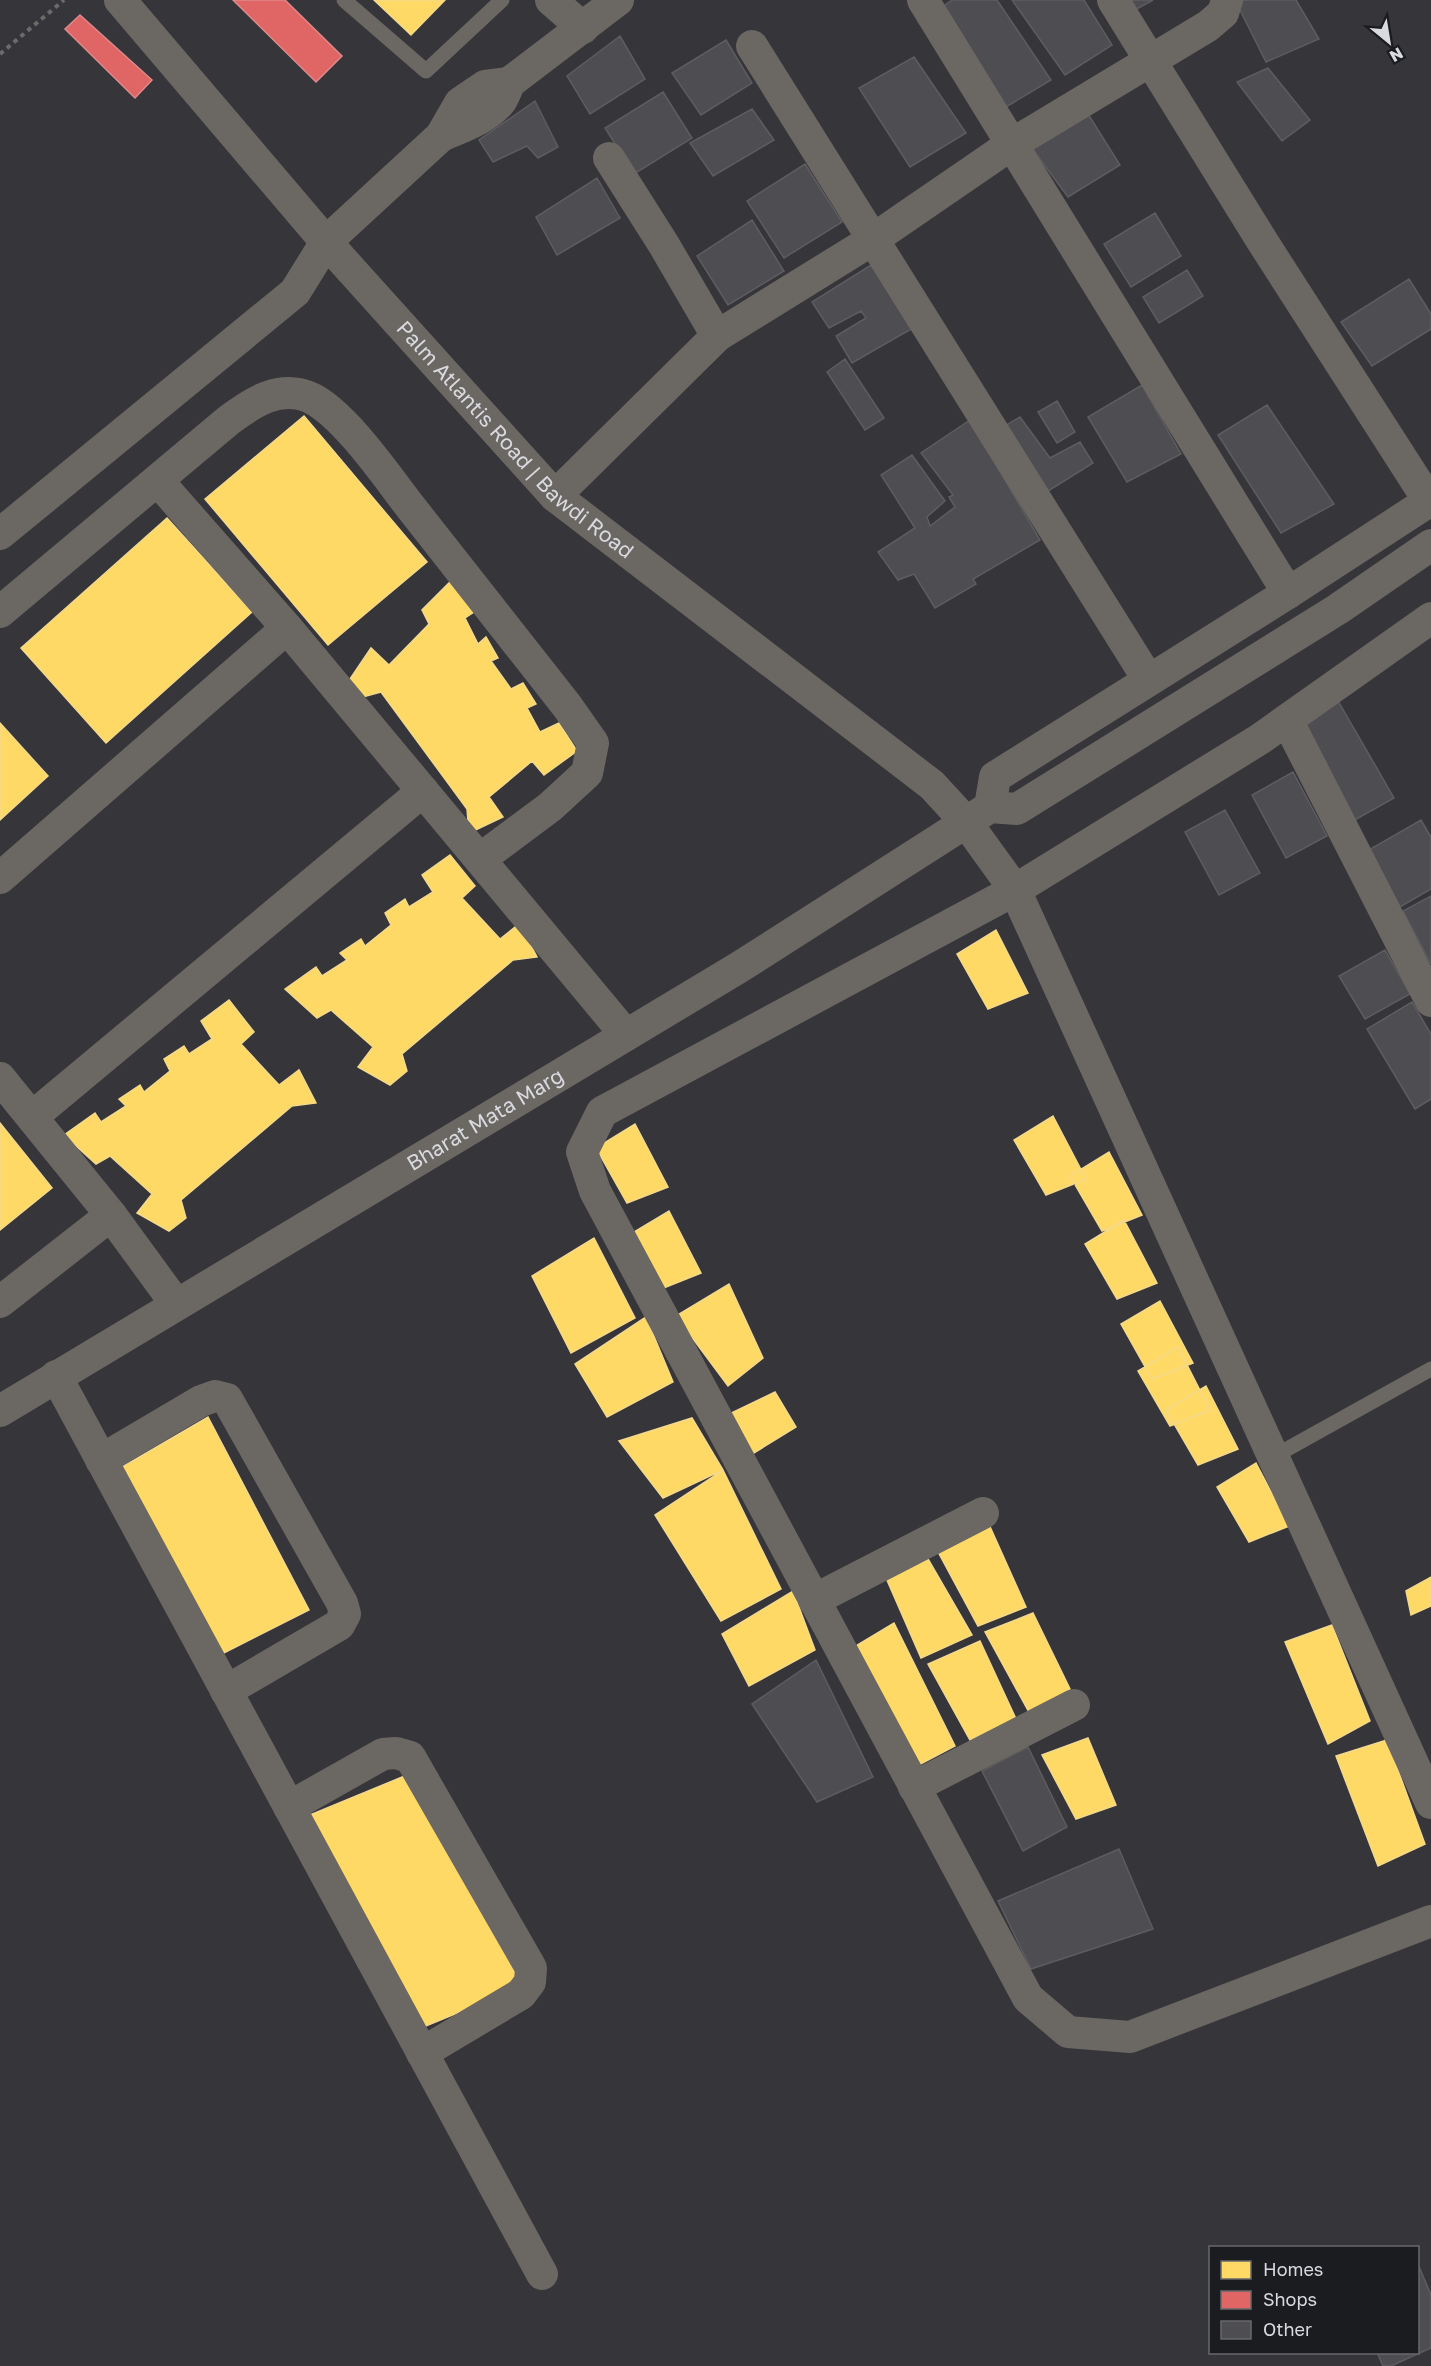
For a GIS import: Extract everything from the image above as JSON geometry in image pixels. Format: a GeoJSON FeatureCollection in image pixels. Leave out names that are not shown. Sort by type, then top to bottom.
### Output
{"type":"FeatureCollection","features":[{"type":"Feature","properties":{"kind":"street","name":"Palm Atlantis Road | Bawdi Road"},"geometry":{"type":"LineString","coordinates":[[120,0],[326,242],[555,496],[932,785],[978,815],[1015,890],[1431,1803]]}},
{"type":"Feature","properties":{"kind":"street"},"geometry":{"type":"LineString","coordinates":[[551,0],[583,28]]}},
{"type":"Feature","properties":{"kind":"street"},"geometry":{"type":"LineString","coordinates":[[0,534],[295,292],[326,242],[441,135],[474,122],[491,111],[501,101],[509,83],[618,0]]}},
{"type":"Feature","properties":{"kind":"street"},"geometry":{"type":"LineString","coordinates":[[923,0],[1288,593]]}},
{"type":"Feature","properties":{"kind":"street"},"geometry":{"type":"LineString","coordinates":[[978,815],[995,777],[1430,501],[1264,244],[1113,0]]}},
{"type":"Feature","properties":{"kind":"street"},"geometry":{"type":"LineString","coordinates":[[555,496],[717,336],[872,240],[1012,144],[1208,26],[1223,13],[1227,0]]}},
{"type":"Feature","properties":{"kind":"street"},"geometry":{"type":"LineString","coordinates":[[752,46],[1148,679]]}},
{"type":"Feature","properties":{"kind":"street"},"geometry":{"type":"LineString","coordinates":[[609,158],[664,245],[717,336]]}},
{"type":"Feature","properties":{"kind":"street"},"geometry":{"type":"LineString","coordinates":[[0,612],[229,420],[256,400],[287,392],[311,398],[334,413],[567,706],[593,743],[587,774],[550,807],[480,859]]}},
{"type":"Feature","properties":{"kind":"street"},"geometry":{"type":"LineString","coordinates":[[158,481],[287,628],[626,1035]]}},
{"type":"Feature","properties":{"kind":"street"},"geometry":{"type":"LineString","coordinates":[[978,815],[1017,809],[1338,609],[1431,545]]}},
{"type":"Feature","properties":{"kind":"street"},"geometry":{"type":"LineString","coordinates":[[0,878],[287,628]]}},
{"type":"Feature","properties":{"kind":"street"},"geometry":{"type":"LineString","coordinates":[[1427,630],[1260,739],[1015,890],[602,1112],[582,1152],[595,1191],[1028,1998],[1068,2032],[1130,2037],[1431,1921]]}},
{"type":"Feature","properties":{"kind":"street"},"geometry":{"type":"LineString","coordinates":[[1287,720],[1431,1000]]}},
{"type":"Feature","properties":{"kind":"street"},"geometry":{"type":"LineString","coordinates":[[32,1118],[423,791]]}},
{"type":"Feature","properties":{"kind":"street","name":"Bharat Mata Marg"},"geometry":{"type":"LineString","coordinates":[[0,1411],[738,968],[978,815]]}},
{"type":"Feature","properties":{"kind":"street"},"geometry":{"type":"LineString","coordinates":[[0,1078],[111,1215],[176,1304]]}},
{"type":"Feature","properties":{"kind":"street"},"geometry":{"type":"LineString","coordinates":[[0,1302],[111,1215]]}},
{"type":"Feature","properties":{"kind":"street"},"geometry":{"type":"LineString","coordinates":[[56,1376],[542,2274]]}},
{"type":"Feature","properties":{"kind":"street"},"geometry":{"type":"LineString","coordinates":[[101,1460],[201,1401],[215,1396],[227,1399],[342,1602],[345,1614],[339,1625],[226,1691]]}},
{"type":"Feature","properties":{"kind":"street"},"geometry":{"type":"LineString","coordinates":[[814,1600],[983,1512]]}},
{"type":"Feature","properties":{"kind":"street"},"geometry":{"type":"LineString","coordinates":[[914,1787],[1074,1705]]}},
{"type":"Feature","properties":{"kind":"street"},"geometry":{"type":"LineString","coordinates":[[289,1807],[383,1754],[396,1753],[410,1757],[531,1968],[530,1982],[521,1994],[422,2053]]}},
{"type":"Feature","properties":{"kind":"lane"},"geometry":{"type":"LineString","coordinates":[[344,0],[426,71],[502,0]]}},
{"type":"Feature","properties":{"kind":"lane"},"geometry":{"type":"LineString","coordinates":[[1273,1457],[1431,1369]]}},
{"type":"Feature","properties":{"kind":"path"},"geometry":{"type":"LineString","coordinates":[[0,54],[64,0]]}},
{"type":"Feature","properties":{"kind":"building: Homes"},"geometry":{"type":"Polygon","coordinates":[[[374,0],[445,0],[411,35],[374,0]]]}},
{"type":"Feature","properties":{"kind":"building: Homes"},"geometry":{"type":"Polygon","coordinates":[[[304,416],[427,562],[328,645],[205,499],[304,416]]]}},
{"type":"Feature","properties":{"kind":"building: Homes"},"geometry":{"type":"Polygon","coordinates":[[[167,518],[252,612],[106,743],[21,648],[167,518]]]}},
{"type":"Feature","properties":{"kind":"building: Homes"},"geometry":{"type":"Polygon","coordinates":[[[453,579],[474,612],[465,618],[478,644],[486,637],[498,658],[491,661],[511,689],[523,683],[536,704],[527,708],[540,732],[559,723],[577,751],[544,775],[532,761],[489,797],[503,817],[469,833],[467,809],[381,692],[363,697],[350,679],[371,648],[389,665],[429,624],[422,610],[453,579]]]}},
{"type":"Feature","properties":{"kind":"building: Homes"},"geometry":{"type":"Polygon","coordinates":[[[0,723],[48,776],[0,820],[0,723]]]}},
{"type":"Feature","properties":{"kind":"building: Homes"},"geometry":{"type":"Polygon","coordinates":[[[450,855],[475,886],[462,898],[500,939],[519,924],[537,957],[513,960],[402,1054],[407,1071],[390,1085],[358,1067],[373,1047],[331,1010],[317,1018],[285,989],[316,967],[322,976],[347,960],[340,953],[361,939],[365,946],[391,925],[385,913],[405,899],[409,907],[433,892],[422,875],[450,855]]]}},
{"type":"Feature","properties":{"kind":"building: Homes"},"geometry":{"type":"Polygon","coordinates":[[[996,930],[1028,993],[988,1009],[957,954],[996,930]]]}},
{"type":"Feature","properties":{"kind":"building: Homes"},"geometry":{"type":"Polygon","coordinates":[[[229,1000],[254,1032],[241,1044],[279,1085],[299,1070],[316,1103],[292,1106],[181,1200],[186,1218],[169,1231],[137,1213],[152,1194],[110,1156],[96,1164],[64,1135],[95,1113],[101,1122],[126,1106],[119,1099],[140,1085],[144,1092],[170,1071],[164,1059],[184,1046],[189,1054],[212,1039],[201,1021],[229,1000]]]}},
{"type":"Feature","properties":{"kind":"building: Homes"},"geometry":{"type":"Polygon","coordinates":[[[1053,1116],[1086,1179],[1046,1195],[1014,1140],[1053,1116]]]}},
{"type":"Feature","properties":{"kind":"building: Homes"},"geometry":{"type":"Polygon","coordinates":[[[0,1123],[52,1188],[0,1230],[0,1123]]]}},
{"type":"Feature","properties":{"kind":"building: Homes"},"geometry":{"type":"Polygon","coordinates":[[[635,1124],[668,1187],[627,1203],[596,1148],[635,1124]]]}},
{"type":"Feature","properties":{"kind":"building: Homes"},"geometry":{"type":"Polygon","coordinates":[[[1109,1152],[1142,1215],[1102,1231],[1070,1176],[1109,1152]]]}},
{"type":"Feature","properties":{"kind":"building: Homes"},"geometry":{"type":"Polygon","coordinates":[[[669,1211],[701,1273],[661,1289],[629,1235],[669,1211]]]}},
{"type":"Feature","properties":{"kind":"building: Homes"},"geometry":{"type":"Polygon","coordinates":[[[1124,1220],[1157,1283],[1117,1299],[1085,1244],[1124,1220]]]}},
{"type":"Feature","properties":{"kind":"building: Homes"},"geometry":{"type":"Polygon","coordinates":[[[594,1238],[635,1318],[571,1353],[532,1276],[594,1238]]]}},
{"type":"Feature","properties":{"kind":"building: Homes"},"geometry":{"type":"Polygon","coordinates":[[[729,1284],[763,1358],[728,1386],[676,1316],[729,1284]]]}},
{"type":"Feature","properties":{"kind":"building: Homes"},"geometry":{"type":"Polygon","coordinates":[[[1160,1301],[1193,1363],[1152,1379],[1121,1324],[1160,1301]]]}},
{"type":"Feature","properties":{"kind":"building: Homes"},"geometry":{"type":"Polygon","coordinates":[[[646,1317],[673,1382],[607,1417],[575,1364],[646,1317]]]}},
{"type":"Feature","properties":{"kind":"building: Homes"},"geometry":{"type":"Polygon","coordinates":[[[1178,1347],[1210,1410],[1170,1426],[1138,1371],[1178,1347]]]}},
{"type":"Feature","properties":{"kind":"building: Homes"},"geometry":{"type":"Polygon","coordinates":[[[1206,1386],[1238,1449],[1198,1465],[1166,1410],[1206,1386]]]}},
{"type":"Feature","properties":{"kind":"building: Homes"},"geometry":{"type":"Polygon","coordinates":[[[775,1392],[796,1427],[749,1456],[725,1416],[775,1392]]]}},
{"type":"Feature","properties":{"kind":"building: Homes"},"geometry":{"type":"Polygon","coordinates":[[[208,1417],[309,1610],[210,1660],[98,1481],[208,1417]]]}},
{"type":"Feature","properties":{"kind":"building: Homes"},"geometry":{"type":"Polygon","coordinates":[[[692,1418],[723,1470],[663,1498],[619,1441],[692,1418]]]}},
{"type":"Feature","properties":{"kind":"building: Homes"},"geometry":{"type":"Polygon","coordinates":[[[1256,1463],[1289,1526],[1249,1542],[1217,1487],[1256,1463]]]}},
{"type":"Feature","properties":{"kind":"building: Homes"},"geometry":{"type":"Polygon","coordinates":[[[723,1470],[781,1589],[721,1621],[655,1515],[723,1470]]]}},
{"type":"Feature","properties":{"kind":"building: Homes"},"geometry":{"type":"Polygon","coordinates":[[[987,1520],[1026,1607],[978,1626],[936,1548],[987,1520]]]}},
{"type":"Feature","properties":{"kind":"building: Homes"},"geometry":{"type":"Polygon","coordinates":[[[928,1559],[972,1635],[921,1658],[886,1578],[928,1559]]]}},
{"type":"Feature","properties":{"kind":"building: Homes"},"geometry":{"type":"Polygon","coordinates":[[[1431,1577],[1431,1606],[1411,1615],[1406,1591],[1431,1577]]]}},
{"type":"Feature","properties":{"kind":"building: Homes"},"geometry":{"type":"Polygon","coordinates":[[[793,1591],[815,1650],[749,1686],[722,1634],[793,1591]]]}},
{"type":"Feature","properties":{"kind":"building: Homes"},"geometry":{"type":"Polygon","coordinates":[[[1033,1613],[1070,1689],[1030,1714],[985,1632],[1033,1613]]]}},
{"type":"Feature","properties":{"kind":"building: Homes"},"geometry":{"type":"Polygon","coordinates":[[[894,1623],[955,1746],[913,1768],[854,1647],[894,1623]]]}},
{"type":"Feature","properties":{"kind":"building: Homes"},"geometry":{"type":"Polygon","coordinates":[[[1332,1625],[1370,1721],[1328,1744],[1285,1642],[1332,1625]]]}},
{"type":"Feature","properties":{"kind":"building: Homes"},"geometry":{"type":"Polygon","coordinates":[[[980,1641],[1016,1719],[970,1740],[928,1664],[980,1641]]]}},
{"type":"Feature","properties":{"kind":"building: Homes"},"geometry":{"type":"Polygon","coordinates":[[[1088,1738],[1116,1805],[1076,1819],[1042,1755],[1088,1738]]]}},
{"type":"Feature","properties":{"kind":"building: Homes"},"geometry":{"type":"Polygon","coordinates":[[[1387,1740],[1425,1844],[1378,1866],[1336,1756],[1387,1740]]]}},
{"type":"Feature","properties":{"kind":"building: Homes"},"geometry":{"type":"Polygon","coordinates":[[[407,1775],[526,1985],[411,2032],[283,1826],[407,1775]]]}},
{"type":"Feature","properties":{"kind":"building: Shops"},"geometry":{"type":"Polygon","coordinates":[[[233,0],[285,0],[342,56],[316,82],[233,0]]]}},
{"type":"Feature","properties":{"kind":"building: Shops"},"geometry":{"type":"Polygon","coordinates":[[[80,15],[152,80],[135,98],[65,29],[80,15]]]}},
{"type":"Feature","properties":{"kind":"building: Other"},"geometry":{"type":"Polygon","coordinates":[[[952,0],[997,0],[1051,80],[1001,110],[938,10],[952,0]]]}},
{"type":"Feature","properties":{"kind":"building: Other"},"geometry":{"type":"Polygon","coordinates":[[[1012,0],[1084,0],[1112,45],[1065,75],[1012,0]]]}},
{"type":"Feature","properties":{"kind":"building: Other"},"geometry":{"type":"Polygon","coordinates":[[[1126,0],[1153,0],[1133,11],[1126,0]]]}},
{"type":"Feature","properties":{"kind":"building: Other"},"geometry":{"type":"Polygon","coordinates":[[[1244,0],[1296,0],[1319,39],[1266,62],[1237,4],[1244,0]]]}},
{"type":"Feature","properties":{"kind":"building: Other"},"geometry":{"type":"Polygon","coordinates":[[[620,36],[645,79],[590,114],[567,76],[620,36]]]}},
{"type":"Feature","properties":{"kind":"building: Other"},"geometry":{"type":"Polygon","coordinates":[[[726,40],[752,83],[701,115],[672,73],[726,40]]]}},
{"type":"Feature","properties":{"kind":"building: Other"},"geometry":{"type":"Polygon","coordinates":[[[914,57],[966,133],[910,167],[859,88],[914,57]]]}},
{"type":"Feature","properties":{"kind":"building: Other"},"geometry":{"type":"Polygon","coordinates":[[[1268,68],[1310,120],[1282,141],[1237,82],[1268,68]]]}},
{"type":"Feature","properties":{"kind":"building: Other"},"geometry":{"type":"Polygon","coordinates":[[[663,92],[692,138],[634,174],[605,128],[663,92]]]}},
{"type":"Feature","properties":{"kind":"building: Other"},"geometry":{"type":"Polygon","coordinates":[[[535,101],[558,147],[538,158],[527,146],[493,162],[479,140],[535,101]]]}},
{"type":"Feature","properties":{"kind":"building: Other"},"geometry":{"type":"Polygon","coordinates":[[[752,109],[774,140],[713,176],[690,143],[752,109]]]}},
{"type":"Feature","properties":{"kind":"building: Other"},"geometry":{"type":"Polygon","coordinates":[[[1088,114],[1120,165],[1068,197],[1031,147],[1088,114]]]}},
{"type":"Feature","properties":{"kind":"building: Other"},"geometry":{"type":"Polygon","coordinates":[[[805,164],[842,222],[784,258],[747,201],[805,164]]]}},
{"type":"Feature","properties":{"kind":"building: Other"},"geometry":{"type":"Polygon","coordinates":[[[597,178],[620,218],[557,255],[536,217],[597,178]]]}},
{"type":"Feature","properties":{"kind":"building: Other"},"geometry":{"type":"Polygon","coordinates":[[[1155,213],[1181,256],[1131,287],[1104,244],[1155,213]]]}},
{"type":"Feature","properties":{"kind":"building: Other"},"geometry":{"type":"Polygon","coordinates":[[[752,220],[784,271],[728,305],[697,256],[752,220]]]}},
{"type":"Feature","properties":{"kind":"building: Other"},"geometry":{"type":"Polygon","coordinates":[[[871,265],[913,328],[852,363],[836,336],[866,318],[861,311],[829,328],[812,302],[871,265]]]}},
{"type":"Feature","properties":{"kind":"building: Other"},"geometry":{"type":"Polygon","coordinates":[[[1187,270],[1203,296],[1159,323],[1143,297],[1187,270]]]}},
{"type":"Feature","properties":{"kind":"building: Other"},"geometry":{"type":"Polygon","coordinates":[[[1409,279],[1431,314],[1431,329],[1372,366],[1341,322],[1409,279]]]}},
{"type":"Feature","properties":{"kind":"building: Other"},"geometry":{"type":"Polygon","coordinates":[[[845,359],[884,418],[865,430],[827,372],[845,359]]]}},
{"type":"Feature","properties":{"kind":"building: Other"},"geometry":{"type":"Polygon","coordinates":[[[1142,385],[1181,454],[1127,482],[1088,417],[1142,385]]]}},
{"type":"Feature","properties":{"kind":"building: Other"},"geometry":{"type":"Polygon","coordinates":[[[1057,401],[1075,432],[1057,443],[1038,412],[1057,401]]]}},
{"type":"Feature","properties":{"kind":"building: Other"},"geometry":{"type":"Polygon","coordinates":[[[1267,405],[1334,504],[1281,533],[1218,435],[1267,405]]]}},
{"type":"Feature","properties":{"kind":"building: Other"},"geometry":{"type":"Polygon","coordinates":[[[1020,417],[1050,458],[1080,442],[1093,463],[1045,493],[1000,429],[1020,417]]]}},
{"type":"Feature","properties":{"kind":"building: Other"},"geometry":{"type":"Polygon","coordinates":[[[970,420],[1040,540],[973,579],[976,584],[935,608],[914,574],[898,580],[878,552],[915,528],[881,475],[912,455],[945,501],[927,517],[930,526],[955,507],[949,497],[953,495],[921,453],[970,420]]]}},
{"type":"Feature","properties":{"kind":"building: Other"},"geometry":{"type":"Polygon","coordinates":[[[1337,699],[1394,798],[1353,821],[1298,727],[1337,699]]]}},
{"type":"Feature","properties":{"kind":"building: Other"},"geometry":{"type":"Polygon","coordinates":[[[1293,772],[1327,836],[1286,858],[1252,795],[1293,772]]]}},
{"type":"Feature","properties":{"kind":"building: Other"},"geometry":{"type":"Polygon","coordinates":[[[1225,810],[1260,873],[1219,895],[1185,832],[1225,810]]]}},
{"type":"Feature","properties":{"kind":"building: Other"},"geometry":{"type":"Polygon","coordinates":[[[1421,820],[1431,837],[1431,889],[1400,907],[1367,851],[1421,820]]]}},
{"type":"Feature","properties":{"kind":"building: Other"},"geometry":{"type":"Polygon","coordinates":[[[1431,896],[1431,964],[1403,911],[1431,896]]]}},
{"type":"Feature","properties":{"kind":"building: Other"},"geometry":{"type":"Polygon","coordinates":[[[1385,950],[1410,994],[1365,1019],[1339,976],[1385,950]]]}},
{"type":"Feature","properties":{"kind":"building: Other"},"geometry":{"type":"Polygon","coordinates":[[[1412,1002],[1431,1034],[1431,1099],[1415,1109],[1367,1029],[1412,1002]]]}},
{"type":"Feature","properties":{"kind":"building: Other"},"geometry":{"type":"Polygon","coordinates":[[[816,1660],[873,1777],[817,1802],[752,1704],[816,1660]]]}},
{"type":"Feature","properties":{"kind":"building: Other"},"geometry":{"type":"Polygon","coordinates":[[[1028,1747],[1067,1827],[1023,1851],[982,1771],[1028,1747]]]}},
{"type":"Feature","properties":{"kind":"building: Other"},"geometry":{"type":"Polygon","coordinates":[[[1119,1849],[1153,1929],[1031,1969],[998,1901],[1119,1849]]]}},
{"type":"Feature","properties":{"kind":"building: Other"},"geometry":{"type":"Polygon","coordinates":[[[1419,2266],[1431,2295],[1431,2348],[1419,2353],[1419,2266]]]}},
{"type":"Feature","properties":{"kind":"building: Other"},"geometry":{"type":"Polygon","coordinates":[[[1378,2354],[1418,2354],[1391,2366],[1383,2366],[1378,2354]]]}}]}
